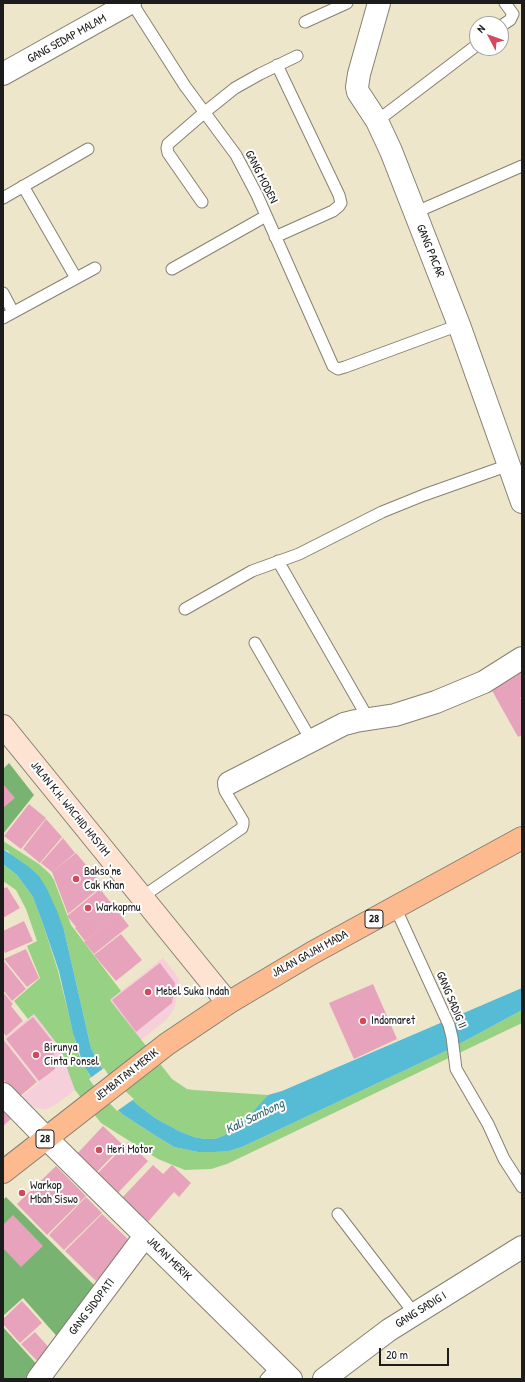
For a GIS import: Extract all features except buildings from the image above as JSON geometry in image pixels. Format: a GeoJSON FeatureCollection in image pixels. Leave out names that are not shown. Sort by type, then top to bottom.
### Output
{"type":"FeatureCollection","features":[{"type":"Feature","properties":{"kind":"highway","name":"JALAN GAJAH MADA"},"geometry":{"type":"LineString","coordinates":[[167,1044],[228,1002],[312,953],[522,838]]}},
{"type":"Feature","properties":{"kind":"highway","name":"JEMBATAN MERIK"},"geometry":{"type":"LineString","coordinates":[[46,1138],[167,1044]]}},
{"type":"Feature","properties":{"kind":"highway","name":"28"},"geometry":{"type":"LineString","coordinates":[[3,1172],[46,1138]]}},
{"type":"Feature","properties":{"kind":"street","name":"GANG SEDAP MALAM"},"geometry":{"type":"LineString","coordinates":[[3,74],[131,3]]}},
{"type":"Feature","properties":{"kind":"street","name":"GANG PACAR"},"geometry":{"type":"LineString","coordinates":[[379,3],[359,74],[357,87],[360,96],[377,121],[386,138],[459,325],[522,502]]}},
{"type":"Feature","properties":{"kind":"street"},"geometry":{"type":"LineString","coordinates":[[229,783],[311,740],[348,723],[395,715],[413,710],[469,689],[498,674],[522,658]]}},
{"type":"Feature","properties":{"kind":"street","name":"JALAN K.H. WACHID HASYIM"},"geometry":{"type":"LineString","coordinates":[[3,726],[228,1002]]}},
{"type":"Feature","properties":{"kind":"street","name":"JALAN MERIK"},"geometry":{"type":"LineString","coordinates":[[3,1094],[145,1236],[279,1375]]}},
{"type":"Feature","properties":{"kind":"street","name":"GANG SIDOPATI"},"geometry":{"type":"LineString","coordinates":[[38,1379],[145,1236]]}},
{"type":"Feature","properties":{"kind":"street","name":"GANG SADIG I"},"geometry":{"type":"LineString","coordinates":[[324,1379],[361,1350],[414,1313],[522,1246]]}},
{"type":"Feature","properties":{"kind":"lane","name":"GANG MODEN"},"geometry":{"type":"LineString","coordinates":[[131,3],[182,82],[236,155],[266,216],[335,368],[338,369],[345,367],[459,325]]}},
{"type":"Feature","properties":{"kind":"lane"},"geometry":{"type":"LineString","coordinates":[[305,22],[347,3]]}},
{"type":"Feature","properties":{"kind":"lane"},"geometry":{"type":"LineString","coordinates":[[504,3],[513,14],[509,21]]}},
{"type":"Feature","properties":{"kind":"lane"},"geometry":{"type":"LineString","coordinates":[[377,121],[469,51]]}},
{"type":"Feature","properties":{"kind":"lane"},"geometry":{"type":"LineString","coordinates":[[202,202],[168,152],[167,148],[169,142],[235,88],[296,56]]}},
{"type":"Feature","properties":{"kind":"lane"},"geometry":{"type":"LineString","coordinates":[[275,236],[333,211],[341,204],[339,195],[277,65]]}},
{"type":"Feature","properties":{"kind":"lane"},"geometry":{"type":"LineString","coordinates":[[3,198],[88,149]]}},
{"type":"Feature","properties":{"kind":"lane"},"geometry":{"type":"LineString","coordinates":[[414,213],[522,166]]}},
{"type":"Feature","properties":{"kind":"lane"},"geometry":{"type":"LineString","coordinates":[[23,186],[76,278]]}},
{"type":"Feature","properties":{"kind":"lane"},"geometry":{"type":"LineString","coordinates":[[172,269],[266,216]]}},
{"type":"Feature","properties":{"kind":"lane"},"geometry":{"type":"LineString","coordinates":[[3,318],[95,268]]}},
{"type":"Feature","properties":{"kind":"lane"},"geometry":{"type":"LineString","coordinates":[[3,294],[13,312]]}},
{"type":"Feature","properties":{"kind":"lane"},"geometry":{"type":"LineString","coordinates":[[185,609],[252,570],[299,554],[403,503],[509,465]]}},
{"type":"Feature","properties":{"kind":"lane"},"geometry":{"type":"LineString","coordinates":[[278,561],[369,720]]}},
{"type":"Feature","properties":{"kind":"lane"},"geometry":{"type":"LineString","coordinates":[[255,643],[311,740]]}},
{"type":"Feature","properties":{"kind":"lane"},"geometry":{"type":"LineString","coordinates":[[142,897],[242,828],[243,821],[225,791],[224,787],[229,783]]}},
{"type":"Feature","properties":{"kind":"lane","name":"GANG SADIG II"},"geometry":{"type":"LineString","coordinates":[[395,907],[447,1019],[452,1037],[456,1068],[488,1124],[502,1156],[522,1187]]}},
{"type":"Feature","properties":{"kind":"lane"},"geometry":{"type":"LineString","coordinates":[[338,1214],[414,1313]]}},
{"type":"Feature","properties":{"kind":"shaded area","name":"Mebel Suka Indah"},"geometry":{"type":"Polygon","coordinates":[[[163,958],[179,980],[175,1006],[165,1021],[141,1040],[110,1000],[163,958]]]}},
{"type":"Feature","properties":{"kind":"shaded area"},"geometry":{"type":"Polygon","coordinates":[[[34,1014],[61,1049],[75,1090],[55,1105],[44,1110],[29,1106],[18,1099],[39,1083],[4,1038],[34,1014]]]}},
{"type":"Feature","properties":{"kind":"green space"},"geometry":{"type":"Polygon","coordinates":[[[9,763],[34,795],[3,834],[3,769],[9,763]]]}},
{"type":"Feature","properties":{"kind":"green space"},"geometry":{"type":"Polygon","coordinates":[[[3,841],[39,864],[50,874],[54,880],[71,925],[121,991],[110,1000],[172,1079],[187,1089],[268,1095],[254,1112],[225,1135],[215,1139],[194,1137],[155,1118],[108,1078],[91,1048],[64,930],[8,851],[3,849],[3,841]]]}},
{"type":"Feature","properties":{"kind":"green space"},"geometry":{"type":"Polygon","coordinates":[[[3,864],[17,875],[33,897],[58,971],[78,1052],[88,1073],[98,1089],[122,1114],[174,1147],[198,1152],[229,1151],[242,1147],[450,1049],[522,1010],[522,1023],[227,1164],[211,1169],[185,1170],[158,1159],[101,1123],[75,1090],[61,1049],[34,1014],[28,1019],[14,1001],[40,978],[27,946],[37,941],[26,909],[16,890],[3,881],[3,864]]]}},
{"type":"Feature","properties":{"kind":"green space"},"geometry":{"type":"Polygon","coordinates":[[[6,1197],[99,1290],[61,1341],[23,1298],[3,1316],[3,1200],[6,1197]]]}},
{"type":"Feature","properties":{"kind":"green space"},"geometry":{"type":"Polygon","coordinates":[[[3,1327],[41,1369],[33,1379],[3,1379],[3,1327]]]}},
{"type":"Feature","properties":{"kind":"water","name":"Kali Sambong"},"geometry":{"type":"Polygon","coordinates":[[[3,849],[29,867],[39,876],[47,889],[64,930],[91,1048],[108,1078],[155,1118],[194,1137],[215,1139],[225,1135],[253,1112],[268,1095],[282,1091],[522,988],[522,1010],[450,1049],[242,1147],[229,1151],[198,1152],[174,1147],[122,1114],[98,1089],[83,1064],[73,1033],[59,971],[33,897],[17,875],[3,864],[3,849]]]}},
{"type":"Feature","properties":{"kind":"pier"},"geometry":{"type":"Polygon","coordinates":[[[104,1068],[110,1077],[134,1099],[117,1111],[97,1090],[89,1079],[104,1068]]]}},
{"type":"Feature","properties":{"kind":"place","name":"Bakso'ne Cak Khan"},"geometry":{"type":"Point","coordinates":[76,879]}},
{"type":"Feature","properties":{"kind":"place","name":"Warkopmu"},"geometry":{"type":"Point","coordinates":[88,908]}},
{"type":"Feature","properties":{"kind":"place","name":"Mebel Suka Indah"},"geometry":{"type":"Point","coordinates":[148,992]}},
{"type":"Feature","properties":{"kind":"place","name":"Indomaret"},"geometry":{"type":"Point","coordinates":[363,1021]}},
{"type":"Feature","properties":{"kind":"place","name":"Birunya Cinta Ponsel"},"geometry":{"type":"Point","coordinates":[36,1055]}},
{"type":"Feature","properties":{"kind":"place","name":"Heri Motor"},"geometry":{"type":"Point","coordinates":[99,1150]}},
{"type":"Feature","properties":{"kind":"place","name":"Warkop Mbah Siswo"},"geometry":{"type":"Point","coordinates":[22,1193]}}]}
